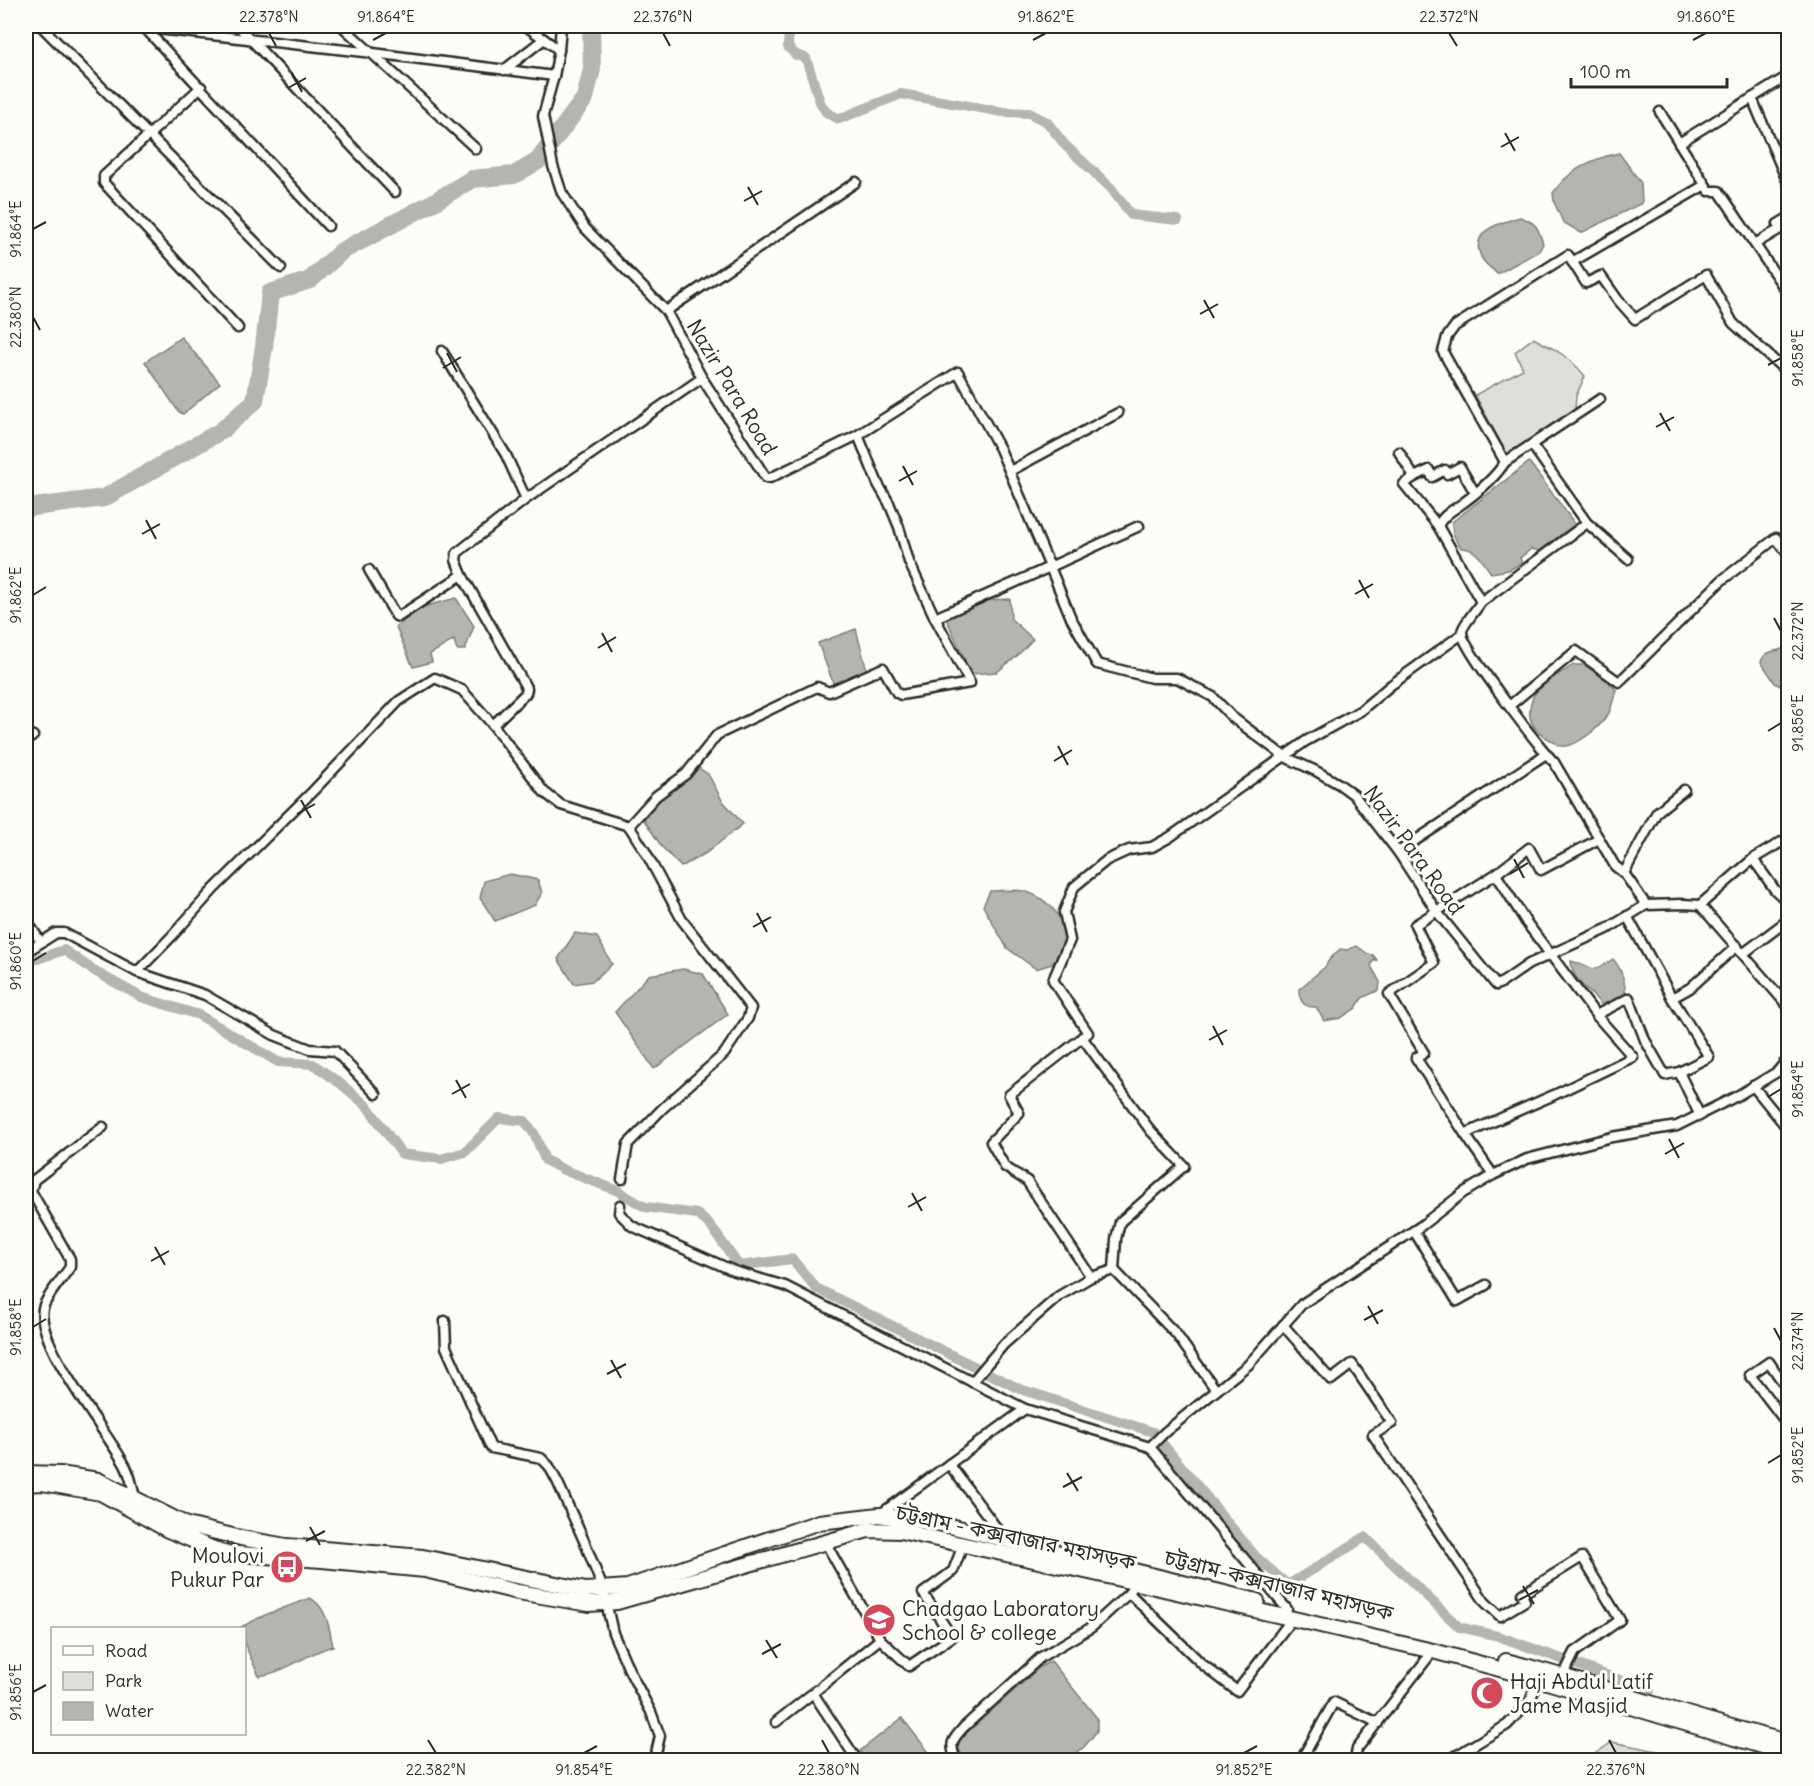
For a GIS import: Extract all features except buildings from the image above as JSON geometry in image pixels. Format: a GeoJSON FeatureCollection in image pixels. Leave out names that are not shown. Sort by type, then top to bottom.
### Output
{"type":"FeatureCollection","features":[{"type":"Feature","properties":{"kind":"highway","name":"চট্টগ্রাম-কক্সবাজার মহাসড়ক"},"geometry":{"type":"LineString","coordinates":[[26,1473],[60,1474],[98,1480],[187,1525],[241,1538],[286,1546],[423,1557],[586,1590],[604,1596],[819,1522],[879,1515],[942,1524],[1290,1614],[1444,1645],[1563,1676],[1740,1730],[1788,1742]]}},
{"type":"Feature","properties":{"kind":"highway","name":"চট্টগ্রাম - কক্সবাজার মহাসড়ক"},"geometry":{"type":"LineString","coordinates":[[26,1484],[42,1483],[101,1493],[168,1530],[223,1553],[424,1570],[518,1592],[589,1604],[604,1596],[617,1602],[868,1530],[900,1531],[1132,1588],[1290,1614],[1537,1679],[1788,1754]]}},
{"type":"Feature","properties":{"kind":"street"},"geometry":{"type":"LineString","coordinates":[[41,26],[281,268]]}},
{"type":"Feature","properties":{"kind":"street"},"geometry":{"type":"LineString","coordinates":[[130,26],[554,76],[561,26]]}},
{"type":"Feature","properties":{"kind":"street"},"geometry":{"type":"LineString","coordinates":[[144,26],[328,226]]}},
{"type":"Feature","properties":{"kind":"street"},"geometry":{"type":"LineString","coordinates":[[238,26],[395,192]]}},
{"type":"Feature","properties":{"kind":"street"},"geometry":{"type":"LineString","coordinates":[[342,26],[476,149]]}},
{"type":"Feature","properties":{"kind":"street"},"geometry":{"type":"LineString","coordinates":[[526,26],[559,50]]}},
{"type":"Feature","properties":{"kind":"street"},"geometry":{"type":"LineString","coordinates":[[504,70],[544,39]]}},
{"type":"Feature","properties":{"kind":"street","name":"Nazir Para Road"},"geometry":{"type":"LineString","coordinates":[[554,76],[543,117],[553,166],[562,193],[585,228],[666,311],[702,378],[766,478],[858,435]]}},
{"type":"Feature","properties":{"kind":"street"},"geometry":{"type":"LineString","coordinates":[[1678,143],[1788,76]]}},
{"type":"Feature","properties":{"kind":"street"},"geometry":{"type":"LineString","coordinates":[[201,87],[104,176],[104,183],[238,328]]}},
{"type":"Feature","properties":{"kind":"street"},"geometry":{"type":"LineString","coordinates":[[1752,98],[1788,183]]}},
{"type":"Feature","properties":{"kind":"street"},"geometry":{"type":"LineString","coordinates":[[1660,112],[1709,191],[1719,191],[1755,244],[1787,292],[1788,302]]}},
{"type":"Feature","properties":{"kind":"street"},"geometry":{"type":"LineString","coordinates":[[666,311],[856,182]]}},
{"type":"Feature","properties":{"kind":"street"},"geometry":{"type":"LineString","coordinates":[[1572,262],[1705,185]]}},
{"type":"Feature","properties":{"kind":"street"},"geometry":{"type":"LineString","coordinates":[[1755,244],[1780,229],[1778,224],[1788,218]]}},
{"type":"Feature","properties":{"kind":"street"},"geometry":{"type":"LineString","coordinates":[[1505,462],[1443,352],[1447,337],[1455,326],[1568,255],[1586,284],[1600,276],[1635,319],[1706,274],[1733,324],[1788,373]]}},
{"type":"Feature","properties":{"kind":"street"},"geometry":{"type":"LineString","coordinates":[[442,351],[506,455],[525,499]]}},
{"type":"Feature","properties":{"kind":"street"},"geometry":{"type":"LineString","coordinates":[[629,826],[656,796],[686,774],[717,735],[818,687],[830,692],[883,668],[897,693],[901,695],[970,683],[935,618],[909,562],[890,502],[878,484],[858,435],[958,372],[1000,449],[1050,567]]}},
{"type":"Feature","properties":{"kind":"street"},"geometry":{"type":"LineString","coordinates":[[493,725],[526,693],[527,689],[462,575],[456,560],[457,553],[525,499],[702,378]]}},
{"type":"Feature","properties":{"kind":"street"},"geometry":{"type":"LineString","coordinates":[[1438,526],[1441,519],[1500,471],[1505,462],[1600,399]]}},
{"type":"Feature","properties":{"kind":"street"},"geometry":{"type":"LineString","coordinates":[[1010,471],[1118,412]]}},
{"type":"Feature","properties":{"kind":"street"},"geometry":{"type":"LineString","coordinates":[[1532,445],[1587,523],[1628,560]]}},
{"type":"Feature","properties":{"kind":"street"},"geometry":{"type":"LineString","coordinates":[[1398,452],[1414,477]]}},
{"type":"Feature","properties":{"kind":"street"},"geometry":{"type":"LineString","coordinates":[[1475,492],[1460,467],[1447,474],[1445,470],[1432,477],[1429,470],[1404,484],[1438,526],[1481,602]]}},
{"type":"Feature","properties":{"kind":"street"},"geometry":{"type":"LineString","coordinates":[[1587,523],[1481,602],[1473,616],[1463,626],[1462,634],[1471,652],[1509,706],[1554,762],[1614,866],[1624,873],[1646,905]]}},
{"type":"Feature","properties":{"kind":"street"},"geometry":{"type":"LineString","coordinates":[[935,618],[1139,526]]}},
{"type":"Feature","properties":{"kind":"street"},"geometry":{"type":"LineString","coordinates":[[1509,706],[1576,651],[1619,682],[1721,581],[1776,538],[1788,554]]}},
{"type":"Feature","properties":{"kind":"street","name":"Nazir Para Road"},"geometry":{"type":"LineString","coordinates":[[1050,567],[1071,618],[1097,664],[1152,678],[1177,678],[1213,697],[1232,717],[1285,758],[1316,771],[1354,795],[1398,852],[1437,912],[1496,985],[1529,963],[1607,929],[1646,905],[1683,903],[1701,905]]}},
{"type":"Feature","properties":{"kind":"street"},"geometry":{"type":"LineString","coordinates":[[369,570],[398,617],[462,575]]}},
{"type":"Feature","properties":{"kind":"street"},"geometry":{"type":"LineString","coordinates":[[1091,1277],[1027,1181],[1005,1167],[991,1142],[1019,1113],[1009,1095],[1088,1033],[1053,980],[1070,940],[1064,912],[1074,887],[1107,860],[1129,850],[1152,847],[1170,837],[1306,741],[1360,711],[1391,685],[1462,634]]}},
{"type":"Feature","properties":{"kind":"street"},"geometry":{"type":"LineString","coordinates":[[136,972],[213,890],[313,791],[399,701],[435,678],[462,690],[493,725],[544,792],[561,805],[629,826],[682,920],[751,1008],[748,1018],[724,1054],[662,1109],[628,1144],[622,1179]]}},
{"type":"Feature","properties":{"kind":"street"},"geometry":{"type":"LineString","coordinates":[[1398,852],[1546,754]]}},
{"type":"Feature","properties":{"kind":"street"},"geometry":{"type":"LineString","coordinates":[[1624,873],[1657,812],[1684,790]]}},
{"type":"Feature","properties":{"kind":"street"},"geometry":{"type":"LineString","coordinates":[[1788,838],[1754,859],[1701,905],[1788,1005]]}},
{"type":"Feature","properties":{"kind":"street"},"geometry":{"type":"LineString","coordinates":[[1492,1175],[1416,1058],[1424,1053],[1389,994],[1434,963],[1415,925],[1496,874],[1529,848],[1541,870],[1599,839]]}},
{"type":"Feature","properties":{"kind":"street"},"geometry":{"type":"LineString","coordinates":[[1754,859],[1775,890],[1788,902]]}},
{"type":"Feature","properties":{"kind":"street"},"geometry":{"type":"LineString","coordinates":[[1466,1134],[1633,1057],[1596,1016],[1526,922],[1496,874]]}},
{"type":"Feature","properties":{"kind":"street"},"geometry":{"type":"LineString","coordinates":[[1596,1016],[1629,998],[1645,1040],[1665,1075],[1679,1072],[1708,1058],[1627,916]]}},
{"type":"Feature","properties":{"kind":"street"},"geometry":{"type":"LineString","coordinates":[[26,920],[41,942]]}},
{"type":"Feature","properties":{"kind":"street"},"geometry":{"type":"LineString","coordinates":[[1672,998],[1741,949],[1788,920]]}},
{"type":"Feature","properties":{"kind":"street"},"geometry":{"type":"LineString","coordinates":[[26,952],[56,933],[64,933],[136,972],[206,995],[274,1035],[310,1049],[335,1051],[376,1094]]}},
{"type":"Feature","properties":{"kind":"street"},"geometry":{"type":"LineString","coordinates":[[1082,1037],[1150,1130],[1184,1166],[1120,1222],[1116,1239],[1114,1270],[1176,1334],[1216,1390]]}},
{"type":"Feature","properties":{"kind":"street"},"geometry":{"type":"LineString","coordinates":[[1150,1448],[1165,1432],[1248,1365],[1302,1304],[1414,1231],[1463,1192],[1492,1175],[1527,1159],[1612,1137],[1677,1126],[1700,1116],[1777,1072],[1788,1059]]}},
{"type":"Feature","properties":{"kind":"street"},"geometry":{"type":"LineString","coordinates":[[1679,1072],[1700,1116]]}},
{"type":"Feature","properties":{"kind":"street"},"geometry":{"type":"LineString","coordinates":[[1753,1086],[1788,1129]]}},
{"type":"Feature","properties":{"kind":"street"},"geometry":{"type":"LineString","coordinates":[[103,1127],[34,1180],[28,1189],[70,1259],[70,1267],[43,1306],[42,1323],[54,1352],[92,1417],[126,1467],[135,1498]]}},
{"type":"Feature","properties":{"kind":"street"},"geometry":{"type":"LineString","coordinates":[[620,1205],[619,1213],[632,1226],[734,1271],[785,1286],[1025,1409],[1150,1448],[1290,1614],[1237,1691],[1202,1664],[1132,1588],[1092,1627],[1041,1657],[964,1727],[952,1740],[952,1750],[956,1761]]}},
{"type":"Feature","properties":{"kind":"street"},"geometry":{"type":"LineString","coordinates":[[1414,1231],[1457,1301],[1486,1285]]}},
{"type":"Feature","properties":{"kind":"street"},"geometry":{"type":"LineString","coordinates":[[972,1382],[1004,1344],[1059,1296],[1091,1277],[1114,1270]]}},
{"type":"Feature","properties":{"kind":"street"},"geometry":{"type":"LineString","coordinates":[[445,1321],[446,1347],[492,1448],[542,1458],[558,1483],[585,1543],[604,1596],[613,1633],[660,1736],[656,1753],[661,1761]]}},
{"type":"Feature","properties":{"kind":"street"},"geometry":{"type":"LineString","coordinates":[[1283,1325],[1331,1380],[1352,1364],[1392,1423],[1373,1435],[1485,1602],[1500,1616],[1525,1601],[1522,1594],[1582,1557],[1620,1620],[1575,1652],[1563,1676]]}},
{"type":"Feature","properties":{"kind":"street"},"geometry":{"type":"LineString","coordinates":[[1788,1390],[1769,1362],[1750,1375],[1788,1425]]}},
{"type":"Feature","properties":{"kind":"street"},"geometry":{"type":"LineString","coordinates":[[879,1515],[1025,1409]]}},
{"type":"Feature","properties":{"kind":"street"},"geometry":{"type":"LineString","coordinates":[[949,1464],[1005,1540]]}},
{"type":"Feature","properties":{"kind":"street"},"geometry":{"type":"LineString","coordinates":[[825,1542],[880,1639],[909,1666],[952,1637],[923,1593],[953,1571],[963,1545]]}},
{"type":"Feature","properties":{"kind":"street"},"geometry":{"type":"LineString","coordinates":[[776,1722],[880,1639]]}},
{"type":"Feature","properties":{"kind":"street"},"geometry":{"type":"LineString","coordinates":[[1355,1761],[1357,1749],[1433,1651]]}},
{"type":"Feature","properties":{"kind":"street"},"geometry":{"type":"LineString","coordinates":[[1449,1761],[1508,1725],[1532,1700],[1537,1679]]}},
{"type":"Feature","properties":{"kind":"street"},"geometry":{"type":"LineString","coordinates":[[813,1693],[857,1761]]}},
{"type":"Feature","properties":{"kind":"street"},"geometry":{"type":"LineString","coordinates":[[1301,1761],[1334,1702],[1378,1723]]}},
{"type":"Feature","properties":{"kind":"green space"},"geometry":{"type":"Polygon","coordinates":[[[1533,338],[1562,354],[1585,376],[1576,396],[1575,411],[1507,454],[1475,395],[1523,369],[1515,352],[1533,338]]]}},
{"type":"Feature","properties":{"kind":"green space"},"geometry":{"type":"Polygon","coordinates":[[[1612,1742],[1702,1760],[1586,1760],[1612,1742]]]}},
{"type":"Feature","properties":{"kind":"water"},"geometry":{"type":"Polygon","coordinates":[[[1619,153],[1641,183],[1642,203],[1581,233],[1563,222],[1554,202],[1553,193],[1559,185],[1582,167],[1619,153]]]}},
{"type":"Feature","properties":{"kind":"water"},"geometry":{"type":"Polygon","coordinates":[[[1520,217],[1536,226],[1543,244],[1539,251],[1497,274],[1481,257],[1478,248],[1479,240],[1488,229],[1520,217]]]}},
{"type":"Feature","properties":{"kind":"water"},"geometry":{"type":"Polygon","coordinates":[[[181,337],[220,383],[183,414],[178,411],[145,362],[181,337]]]}},
{"type":"Feature","properties":{"kind":"water"},"geometry":{"type":"Polygon","coordinates":[[[1529,462],[1575,524],[1540,551],[1531,549],[1520,558],[1522,563],[1509,570],[1491,573],[1475,553],[1461,548],[1454,535],[1452,522],[1529,462]]]}},
{"type":"Feature","properties":{"kind":"water"},"geometry":{"type":"Polygon","coordinates":[[[456,598],[474,626],[465,650],[457,650],[454,640],[430,654],[432,662],[413,667],[396,627],[422,607],[456,598]]]}},
{"type":"Feature","properties":{"kind":"water"},"geometry":{"type":"Polygon","coordinates":[[[1010,599],[1011,619],[1033,639],[997,672],[971,674],[946,618],[988,600],[1010,599]]]}},
{"type":"Feature","properties":{"kind":"water"},"geometry":{"type":"Polygon","coordinates":[[[856,629],[867,671],[840,685],[834,685],[818,643],[856,629]]]}},
{"type":"Feature","properties":{"kind":"water"},"geometry":{"type":"Polygon","coordinates":[[[1788,647],[1788,706],[1784,704],[1782,687],[1775,683],[1761,662],[1769,653],[1788,647]]]}},
{"type":"Feature","properties":{"kind":"water"},"geometry":{"type":"Polygon","coordinates":[[[1573,665],[1584,665],[1608,681],[1616,690],[1609,713],[1601,724],[1581,740],[1561,746],[1534,727],[1530,710],[1536,692],[1573,665]]]}},
{"type":"Feature","properties":{"kind":"water"},"geometry":{"type":"Polygon","coordinates":[[[699,768],[708,774],[722,800],[743,824],[706,853],[681,867],[662,847],[644,820],[657,802],[699,768]]]}},
{"type":"Feature","properties":{"kind":"water"},"geometry":{"type":"Polygon","coordinates":[[[510,874],[538,880],[542,893],[535,905],[495,921],[480,898],[484,881],[510,874]]]}},
{"type":"Feature","properties":{"kind":"water"},"geometry":{"type":"Polygon","coordinates":[[[990,891],[1024,891],[1039,898],[1056,912],[1068,933],[1063,948],[1052,964],[1036,969],[1007,948],[983,906],[990,891]]]}},
{"type":"Feature","properties":{"kind":"water"},"geometry":{"type":"Polygon","coordinates":[[[575,933],[597,937],[612,964],[593,981],[574,984],[558,959],[575,933]]]}},
{"type":"Feature","properties":{"kind":"water"},"geometry":{"type":"Polygon","coordinates":[[[1357,946],[1373,955],[1377,960],[1373,961],[1371,966],[1380,982],[1379,990],[1362,998],[1356,1008],[1341,1018],[1324,1021],[1316,1007],[1303,1003],[1299,989],[1325,967],[1340,949],[1347,950],[1357,946]]]}},
{"type":"Feature","properties":{"kind":"water"},"geometry":{"type":"Polygon","coordinates":[[[1613,959],[1622,976],[1625,995],[1601,1004],[1578,980],[1571,961],[1596,969],[1613,959]]]}},
{"type":"Feature","properties":{"kind":"water"},"geometry":{"type":"Polygon","coordinates":[[[683,969],[703,974],[728,1014],[654,1069],[615,1012],[649,975],[683,969]]]}},
{"type":"Feature","properties":{"kind":"water"},"geometry":{"type":"Polygon","coordinates":[[[310,1598],[324,1612],[333,1646],[278,1671],[259,1676],[246,1647],[246,1627],[241,1627],[310,1598]]]}},
{"type":"Feature","properties":{"kind":"water"},"geometry":{"type":"Polygon","coordinates":[[[1051,1661],[1097,1718],[1097,1731],[1085,1746],[1068,1760],[964,1760],[958,1747],[960,1739],[1040,1667],[1051,1661]]]}},
{"type":"Feature","properties":{"kind":"water"},"geometry":{"type":"Polygon","coordinates":[[[902,1718],[935,1760],[866,1760],[860,1751],[902,1718]]]}},
{"type":"Feature","properties":{"kind":"waterway"},"geometry":{"type":"LineString","coordinates":[[26,508],[104,498],[221,431],[255,401],[270,293],[310,280],[342,251],[472,179],[514,175],[538,161],[585,98],[592,69],[591,26]]}},
{"type":"Feature","properties":{"kind":"waterway"},"geometry":{"type":"LineString","coordinates":[[789,26],[788,47],[796,55],[806,58],[820,102],[826,112],[839,119],[901,94],[1003,112],[1029,113],[1047,122],[1065,145],[1111,188],[1131,215],[1178,220]]}},
{"type":"Feature","properties":{"kind":"waterway"},"geometry":{"type":"LineString","coordinates":[[26,961],[64,950],[96,972],[141,997],[199,1015],[278,1062],[313,1064],[367,1106],[402,1154],[441,1159],[465,1152],[499,1118],[525,1121],[535,1135],[545,1160],[564,1170],[616,1190],[645,1207],[697,1214],[710,1225],[739,1266],[792,1259],[816,1288],[1020,1389],[1153,1432],[1256,1557],[1288,1585],[1365,1537],[1459,1627],[1498,1636],[1650,1691]]}},
{"type":"Feature","properties":{"kind":"place","name":"Moulovi Pukur Par"},"geometry":{"type":"Point","coordinates":[287,1567]}},
{"type":"Feature","properties":{"kind":"place","name":"Chadgao Laboratory School & college"},"geometry":{"type":"Point","coordinates":[879,1620]}},
{"type":"Feature","properties":{"kind":"place","name":"Haji Abdul Latif Jame Masjid"},"geometry":{"type":"Point","coordinates":[1487,1693]}}]}
